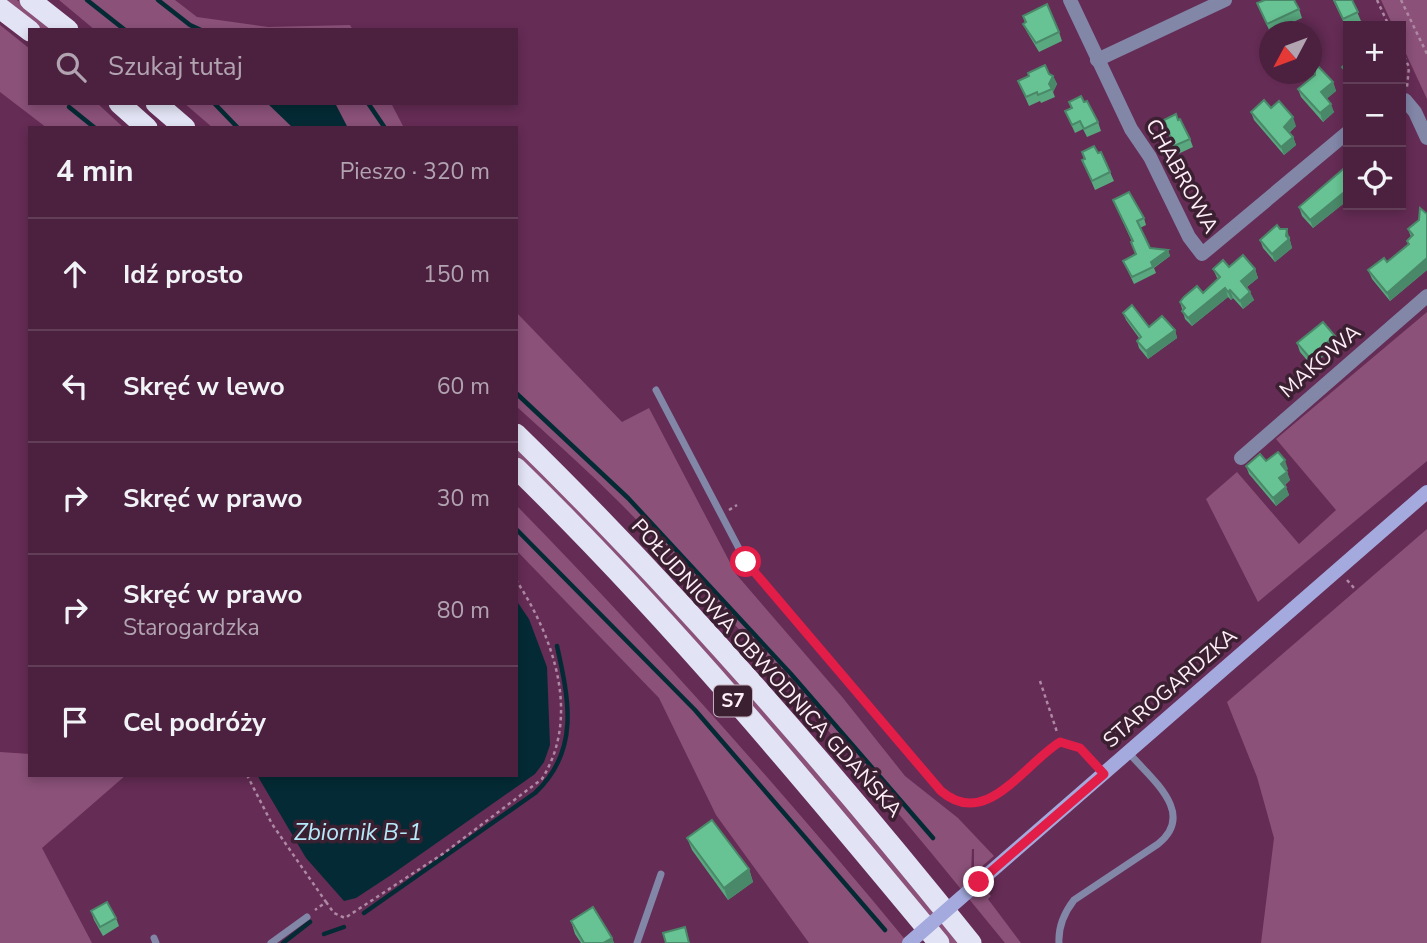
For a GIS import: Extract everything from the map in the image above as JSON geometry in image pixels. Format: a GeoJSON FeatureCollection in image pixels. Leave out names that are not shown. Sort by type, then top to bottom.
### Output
{"type":"FeatureCollection","features":[{"type":"Feature","properties":{"kind":"highway"},"geometry":{"type":"LineString","coordinates":[[30,0],[65,28]]}},
{"type":"Feature","properties":{"kind":"highway"},"geometry":{"type":"LineString","coordinates":[[0,8],[28,29]]}},
{"type":"Feature","properties":{"kind":"highway"},"geometry":{"type":"LineString","coordinates":[[121,105],[145,126]]}},
{"type":"Feature","properties":{"kind":"highway"},"geometry":{"type":"LineString","coordinates":[[158,105],[183,126]]}},
{"type":"Feature","properties":{"kind":"highway","name":"POŁUDNIOWA OBWODNICA GDAŃSKA"},"geometry":{"type":"LineString","coordinates":[[518,436],[611,530],[762,694],[880,830],[971,943]]}},
{"type":"Feature","properties":{"kind":"highway","name":"S7"},"geometry":{"type":"LineString","coordinates":[[518,470],[643,601],[757,727],[939,943]]}},
{"type":"Feature","properties":{"kind":"main road","name":"STAROGARDZKA"},"geometry":{"type":"LineString","coordinates":[[909,943],[1427,492]]}},
{"type":"Feature","properties":{"kind":"street","name":"CHABROWA"},"geometry":{"type":"LineString","coordinates":[[1070,0],[1131,129],[1150,157],[1189,237],[1202,254],[1343,136]]}},
{"type":"Feature","properties":{"kind":"street"},"geometry":{"type":"LineString","coordinates":[[1097,60],[1225,0]]}},
{"type":"Feature","properties":{"kind":"street"},"geometry":{"type":"LineString","coordinates":[[1406,103],[1415,112],[1427,138]]}},
{"type":"Feature","properties":{"kind":"street","name":"MAKOWA"},"geometry":{"type":"LineString","coordinates":[[1241,458],[1427,296]]}},
{"type":"Feature","properties":{"kind":"lane"},"geometry":{"type":"LineString","coordinates":[[656,390],[746,562],[951,800],[976,804],[988,800],[1060,742],[1080,748],[1104,774]]}},
{"type":"Feature","properties":{"kind":"lane"},"geometry":{"type":"LineString","coordinates":[[1059,943],[1065,911],[1074,900],[1158,844],[1168,836],[1173,826],[1172,804],[1129,752]]}},
{"type":"Feature","properties":{"kind":"lane"},"geometry":{"type":"LineString","coordinates":[[637,943],[661,874]]}},
{"type":"Feature","properties":{"kind":"lane"},"geometry":{"type":"LineString","coordinates":[[271,943],[307,917]]}},
{"type":"Feature","properties":{"kind":"path"},"geometry":{"type":"LineString","coordinates":[[1377,0],[1387,21]]}},
{"type":"Feature","properties":{"kind":"path"},"geometry":{"type":"LineString","coordinates":[[1401,0],[1427,54]]}},
{"type":"Feature","properties":{"kind":"path"},"geometry":{"type":"LineString","coordinates":[[1406,61],[1409,67],[1406,84]]}},
{"type":"Feature","properties":{"kind":"path"},"geometry":{"type":"LineString","coordinates":[[248,777],[272,824],[334,913],[345,918],[444,853],[542,779],[557,747],[561,729],[557,669],[544,628],[518,583]]}},
{"type":"Feature","properties":{"kind":"path"},"geometry":{"type":"LineString","coordinates":[[1041,681],[1060,742]]}},
{"type":"Feature","properties":{"kind":"path"},"geometry":{"type":"LineString","coordinates":[[307,917],[326,902]]}},
{"type":"Feature","properties":{"kind":"shaded area"},"geometry":{"type":"Polygon","coordinates":[[[4,0],[17,0],[52,28],[38,28],[4,0]]]}},
{"type":"Feature","properties":{"kind":"shaded area"},"geometry":{"type":"Polygon","coordinates":[[[59,0],[175,0],[197,17],[268,27],[350,25],[352,28],[93,28],[59,0]]]}},
{"type":"Feature","properties":{"kind":"shaded area"},"geometry":{"type":"Polygon","coordinates":[[[1381,0],[1427,0],[1427,99],[1406,54],[1406,21],[1391,21],[1381,0]]]}},
{"type":"Feature","properties":{"kind":"shaded area"},"geometry":{"type":"Polygon","coordinates":[[[0,25],[28,47],[28,105],[99,105],[122,126],[44,126],[0,92],[0,25]]]}},
{"type":"Feature","properties":{"kind":"shaded area"},"geometry":{"type":"Polygon","coordinates":[[[186,105],[392,105],[403,126],[211,126],[186,105]]]}},
{"type":"Feature","properties":{"kind":"shaded area"},"geometry":{"type":"Polygon","coordinates":[[[1427,312],[1427,461],[1258,602],[1206,499],[1237,472],[1299,544],[1336,510],[1276,439],[1427,312]]]}},
{"type":"Feature","properties":{"kind":"shaded area"},"geometry":{"type":"Polygon","coordinates":[[[518,314],[622,422],[649,408],[736,574],[843,698],[905,776],[958,818],[994,856],[974,873],[972,849],[971,874],[991,896],[988,899],[1021,943],[1005,943],[770,664],[672,556],[582,466],[518,408],[518,314]]]}},
{"type":"Feature","properties":{"kind":"shaded area"},"geometry":{"type":"Polygon","coordinates":[[[518,447],[721,660],[962,943],[950,943],[883,862],[518,460],[518,447]]]}},
{"type":"Feature","properties":{"kind":"shaded area"},"geometry":{"type":"Polygon","coordinates":[[[518,507],[716,720],[908,943],[809,943],[716,815],[659,698],[518,552],[518,507]]]}},
{"type":"Feature","properties":{"kind":"shaded area"},"geometry":{"type":"Polygon","coordinates":[[[1427,529],[1427,943],[1261,943],[1274,838],[1257,777],[1227,702],[1427,529]]]}},
{"type":"Feature","properties":{"kind":"shaded area"},"geometry":{"type":"Polygon","coordinates":[[[0,752],[28,754],[28,777],[124,777],[42,848],[92,943],[0,943],[0,752]]]}},
{"type":"Feature","properties":{"kind":"water"},"geometry":{"type":"Polygon","coordinates":[[[269,105],[336,105],[347,126],[291,126],[269,105]]]}},
{"type":"Feature","properties":{"kind":"water","name":"Zbiornik B-1"},"geometry":{"type":"Polygon","coordinates":[[[518,603],[529,619],[547,667],[550,745],[544,762],[535,774],[356,898],[344,901],[306,858],[258,777],[518,777],[518,603]]]}},
{"type":"Feature","properties":{"kind":"building"},"geometry":{"type":"Polygon","coordinates":[[[1265,0],[1294,0],[1299,9],[1273,21],[1266,21],[1257,3],[1265,0]]]}},
{"type":"Feature","properties":{"kind":"building"},"geometry":{"type":"Polygon","coordinates":[[[1334,0],[1352,0],[1358,12],[1343,19],[1334,0]]]}},
{"type":"Feature","properties":{"kind":"building"},"geometry":{"type":"Polygon","coordinates":[[[1047,4],[1059,32],[1036,43],[1023,24],[1026,22],[1023,16],[1047,4]]]}},
{"type":"Feature","properties":{"kind":"building"},"geometry":{"type":"Polygon","coordinates":[[[1045,65],[1053,76],[1049,84],[1052,89],[1026,97],[1018,81],[1045,65]]]}},
{"type":"Feature","properties":{"kind":"building"},"geometry":{"type":"Polygon","coordinates":[[[1322,70],[1333,82],[1321,92],[1331,104],[1320,113],[1298,89],[1304,84],[1322,84],[1322,70]]]}},
{"type":"Feature","properties":{"kind":"building"},"geometry":{"type":"Polygon","coordinates":[[[1081,96],[1084,102],[1087,101],[1098,122],[1084,129],[1080,121],[1072,125],[1065,111],[1072,108],[1069,102],[1081,96]]]}},
{"type":"Feature","properties":{"kind":"building"},"geometry":{"type":"Polygon","coordinates":[[[1264,100],[1271,108],[1279,101],[1293,117],[1284,127],[1293,137],[1281,147],[1251,112],[1264,100]]]}},
{"type":"Feature","properties":{"kind":"building"},"geometry":{"type":"Polygon","coordinates":[[[1176,114],[1190,139],[1174,146],[1164,120],[1176,114]]]}},
{"type":"Feature","properties":{"kind":"building"},"geometry":{"type":"Polygon","coordinates":[[[1094,146],[1098,153],[1101,152],[1110,172],[1092,181],[1082,160],[1085,159],[1082,152],[1094,146]]]}},
{"type":"Feature","properties":{"kind":"building"},"geometry":{"type":"Polygon","coordinates":[[[1343,169],[1343,193],[1310,220],[1299,207],[1343,169]]]}},
{"type":"Feature","properties":{"kind":"building"},"geometry":{"type":"Polygon","coordinates":[[[1129,192],[1144,218],[1137,221],[1150,248],[1168,250],[1151,262],[1153,267],[1132,277],[1123,261],[1136,254],[1131,242],[1133,241],[1113,200],[1129,192]]]}},
{"type":"Feature","properties":{"kind":"building"},"geometry":{"type":"Polygon","coordinates":[[[1420,208],[1427,214],[1427,258],[1387,293],[1368,270],[1384,258],[1387,262],[1409,244],[1407,241],[1413,235],[1408,229],[1419,220],[1420,208]]]}},
{"type":"Feature","properties":{"kind":"building"},"geometry":{"type":"Polygon","coordinates":[[[1277,225],[1280,229],[1287,229],[1286,236],[1289,239],[1272,254],[1260,240],[1277,225]]]}},
{"type":"Feature","properties":{"kind":"building"},"geometry":{"type":"Polygon","coordinates":[[[1243,255],[1255,269],[1241,281],[1250,292],[1240,301],[1225,288],[1188,318],[1182,311],[1185,308],[1180,302],[1184,297],[1197,286],[1203,293],[1220,277],[1213,269],[1223,260],[1229,267],[1243,255]]]}},
{"type":"Feature","properties":{"kind":"building"},"geometry":{"type":"Polygon","coordinates":[[[1132,305],[1149,327],[1162,316],[1175,330],[1146,351],[1137,341],[1141,337],[1123,313],[1132,305]]]}},
{"type":"Feature","properties":{"kind":"building"},"geometry":{"type":"Polygon","coordinates":[[[1323,322],[1335,336],[1309,357],[1297,343],[1323,322]]]}},
{"type":"Feature","properties":{"kind":"building"},"geometry":{"type":"Polygon","coordinates":[[[1278,452],[1285,460],[1281,464],[1287,472],[1279,478],[1286,487],[1273,498],[1246,466],[1260,454],[1266,461],[1278,452]]]}},
{"type":"Feature","properties":{"kind":"building"},"geometry":{"type":"Polygon","coordinates":[[[712,820],[749,869],[724,888],[687,838],[712,820]]]}},
{"type":"Feature","properties":{"kind":"building"},"geometry":{"type":"Polygon","coordinates":[[[107,902],[116,918],[100,927],[91,911],[107,902]]]}},
{"type":"Feature","properties":{"kind":"building"},"geometry":{"type":"Polygon","coordinates":[[[593,907],[612,938],[603,943],[584,943],[571,921],[593,907]]]}},
{"type":"Feature","properties":{"kind":"building"},"geometry":{"type":"Polygon","coordinates":[[[685,927],[689,943],[666,943],[663,933],[685,927]]]}},
{"type":"Feature","properties":{"kind":"waterway"},"geometry":{"type":"LineString","coordinates":[[87,0],[122,28]]}},
{"type":"Feature","properties":{"kind":"waterway"},"geometry":{"type":"LineString","coordinates":[[158,0],[197,28]]}},
{"type":"Feature","properties":{"kind":"waterway"},"geometry":{"type":"LineString","coordinates":[[216,105],[236,126]]}},
{"type":"Feature","properties":{"kind":"waterway"},"geometry":{"type":"LineString","coordinates":[[369,105],[384,126]]}},
{"type":"Feature","properties":{"kind":"waterway"},"geometry":{"type":"LineString","coordinates":[[69,107],[93,126]]}},
{"type":"Feature","properties":{"kind":"waterway"},"geometry":{"type":"LineString","coordinates":[[518,395],[628,498],[791,674],[933,838]]}},
{"type":"Feature","properties":{"kind":"waterway"},"geometry":{"type":"LineString","coordinates":[[518,531],[695,710],[885,930]]}},
{"type":"Feature","properties":{"kind":"waterway"},"geometry":{"type":"LineString","coordinates":[[364,913],[535,793],[549,777],[559,760],[567,724],[565,686],[557,646]]}},
{"type":"Feature","properties":{"kind":"waterway"},"geometry":{"type":"LineString","coordinates":[[283,943],[310,922]]}},
{"type":"Feature","properties":{"kind":"waterway"},"geometry":{"type":"LineString","coordinates":[[324,934],[344,927]]}},
{"type":"Feature","properties":{"kind":"route"},"geometry":{"type":"LineString","coordinates":[[746,562],[951,800],[976,804],[988,800],[1060,742],[1080,748],[1104,774],[979,882]]}}]}
